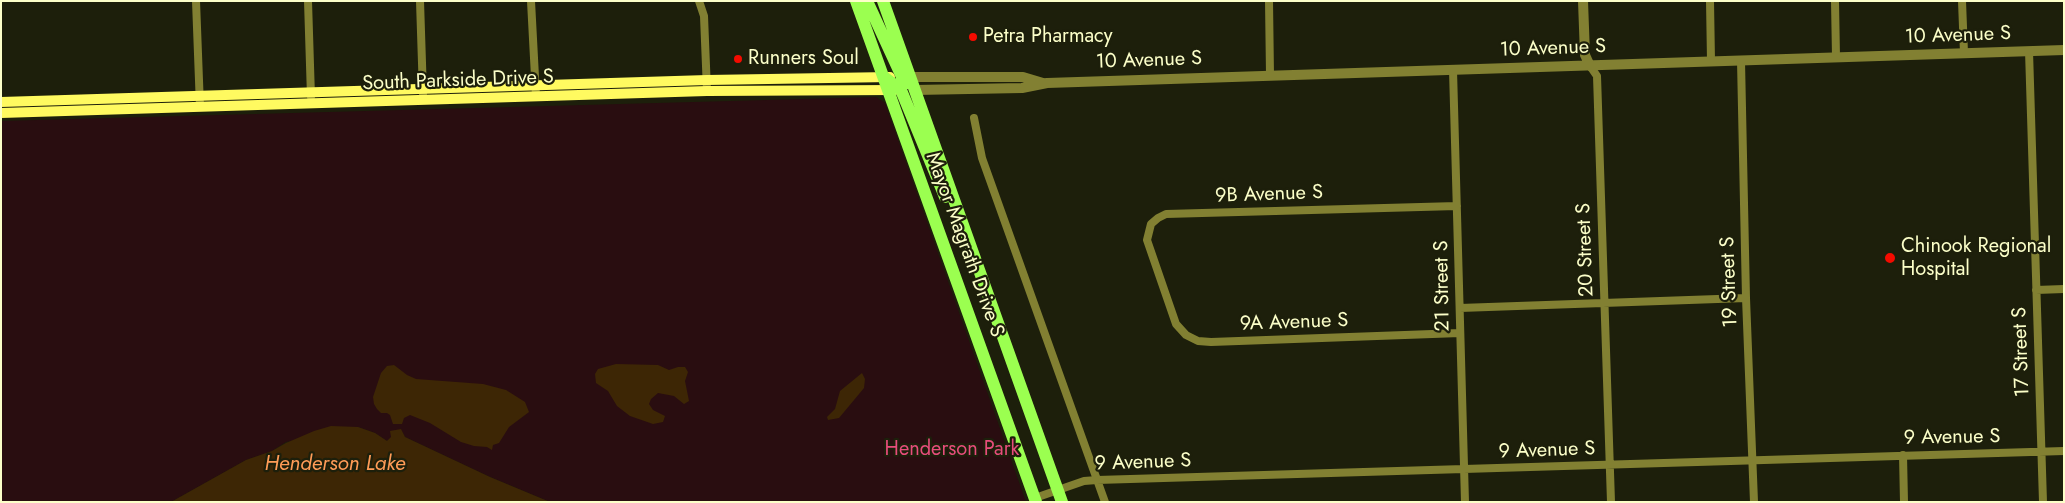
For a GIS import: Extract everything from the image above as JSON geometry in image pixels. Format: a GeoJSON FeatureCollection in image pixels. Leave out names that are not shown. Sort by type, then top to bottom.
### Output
{"type":"FeatureCollection","features":[{"type":"Feature","properties":{"kind":"main road","name":"Mayor Magrath Drive S"},"geometry":{"type":"LineString","coordinates":[[856,1],[884,77],[895,90],[1036,500]]}},
{"type":"Feature","properties":{"kind":"main road"},"geometry":{"type":"LineString","coordinates":[[867,1],[906,77]]}},
{"type":"Feature","properties":{"kind":"main road","name":"Mayor Magrath Drive S"},"geometry":{"type":"LineString","coordinates":[[883,1],[906,77],[915,90],[1060,496]]}},
{"type":"Feature","properties":{"kind":"main road","name":"South Parkside Drive S"},"geometry":{"type":"LineString","coordinates":[[1,102],[200,95],[423,100],[707,80],[906,77]]}},
{"type":"Feature","properties":{"kind":"main road","name":"South Parkside Drive S"},"geometry":{"type":"LineString","coordinates":[[1,113],[200,107],[422,89],[535,91],[915,90]]}},
{"type":"Feature","properties":{"kind":"main road"},"geometry":{"type":"LineString","coordinates":[[895,90],[953,219],[971,247]]}},
{"type":"Feature","properties":{"kind":"street"},"geometry":{"type":"LineString","coordinates":[[196,1],[200,107]]}},
{"type":"Feature","properties":{"kind":"street"},"geometry":{"type":"LineString","coordinates":[[308,1],[312,98]]}},
{"type":"Feature","properties":{"kind":"street"},"geometry":{"type":"LineString","coordinates":[[420,1],[423,100]]}},
{"type":"Feature","properties":{"kind":"street"},"geometry":{"type":"LineString","coordinates":[[532,1],[535,91]]}},
{"type":"Feature","properties":{"kind":"street"},"geometry":{"type":"LineString","coordinates":[[699,1],[704,16],[707,91]]}},
{"type":"Feature","properties":{"kind":"street"},"geometry":{"type":"LineString","coordinates":[[1269,1],[1270,75]]}},
{"type":"Feature","properties":{"kind":"street","name":"20 Street S"},"geometry":{"type":"LineString","coordinates":[[1583,1],[1585,55],[1597,76],[1611,502]]}},
{"type":"Feature","properties":{"kind":"street"},"geometry":{"type":"LineString","coordinates":[[1710,1],[1711,62]]}},
{"type":"Feature","properties":{"kind":"street"},"geometry":{"type":"LineString","coordinates":[[1835,1],[1836,57]]}},
{"type":"Feature","properties":{"kind":"street"},"geometry":{"type":"LineString","coordinates":[[1962,1],[1964,53]]}},
{"type":"Feature","properties":{"kind":"street","name":"10 Avenue S"},"geometry":{"type":"LineString","coordinates":[[915,90],[1022,88],[1044,83],[1270,75],[2064,50]]}},
{"type":"Feature","properties":{"kind":"street","name":"17 Street S"},"geometry":{"type":"LineString","coordinates":[[2029,51],[2043,502]]}},
{"type":"Feature","properties":{"kind":"street","name":"19 Street S"},"geometry":{"type":"LineString","coordinates":[[1741,60],[1746,298],[1754,502]]}},
{"type":"Feature","properties":{"kind":"street","name":"21 Street S"},"geometry":{"type":"LineString","coordinates":[[1453,70],[1465,502]]}},
{"type":"Feature","properties":{"kind":"street","name":"10 Avenue S"},"geometry":{"type":"LineString","coordinates":[[906,77],[1023,77],[1044,83]]}},
{"type":"Feature","properties":{"kind":"street"},"geometry":{"type":"LineString","coordinates":[[974,118],[982,158],[1105,502]]}},
{"type":"Feature","properties":{"kind":"street","name":"9B Avenue S"},"geometry":{"type":"LineString","coordinates":[[1163,286],[1146,237],[1151,224],[1166,214],[1457,206]]}},
{"type":"Feature","properties":{"kind":"street","name":"9A Avenue S"},"geometry":{"type":"LineString","coordinates":[[1163,286],[1176,324],[1186,335],[1203,341],[1460,333]]}},
{"type":"Feature","properties":{"kind":"street"},"geometry":{"type":"LineString","coordinates":[[2036,290],[2064,289]]}},
{"type":"Feature","properties":{"kind":"street"},"geometry":{"type":"LineString","coordinates":[[1460,308],[1746,298]]}},
{"type":"Feature","properties":{"kind":"street","name":"9 Avenue S"},"geometry":{"type":"LineString","coordinates":[[1036,500],[1060,496],[1084,481],[1097,480],[2064,451]]}},
{"type":"Feature","properties":{"kind":"street"},"geometry":{"type":"LineString","coordinates":[[1903,455],[1904,502]]}},
{"type":"Feature","properties":{"kind":"green space","name":"Henderson Park"},"geometry":{"type":"Polygon","coordinates":[[[876,97],[885,103],[1026,502],[550,502],[490,477],[405,437],[401,430],[387,441],[375,433],[358,427],[286,442],[272,451],[246,460],[171,502],[1,502],[1,121],[876,97]]]}},
{"type":"Feature","properties":{"kind":"water"},"geometry":{"type":"Polygon","coordinates":[[[616,364],[658,365],[669,370],[685,367],[688,372],[685,381],[689,401],[684,404],[674,396],[658,393],[651,399],[649,404],[653,410],[665,416],[663,422],[653,424],[630,416],[617,406],[608,391],[596,383],[595,374],[598,369],[616,364]]]}},
{"type":"Feature","properties":{"kind":"water"},"geometry":{"type":"Polygon","coordinates":[[[394,365],[416,379],[483,384],[506,390],[525,402],[529,412],[509,427],[499,443],[493,445],[492,450],[487,447],[461,442],[430,423],[410,415],[404,418],[402,424],[393,424],[390,415],[381,413],[377,409],[373,397],[381,373],[387,366],[394,365]]]}},
{"type":"Feature","properties":{"kind":"water"},"geometry":{"type":"Polygon","coordinates":[[[862,373],[865,379],[864,388],[839,418],[828,420],[827,417],[835,409],[840,391],[862,373]]]}},
{"type":"Feature","properties":{"kind":"water","name":"Henderson Lake"},"geometry":{"type":"Polygon","coordinates":[[[331,426],[358,427],[375,433],[387,441],[391,437],[390,431],[401,429],[405,437],[490,477],[550,502],[171,502],[246,460],[272,451],[314,431],[331,426]]]}},
{"type":"Feature","properties":{"kind":"place","name":"Petra Pharmacy"},"geometry":{"type":"Point","coordinates":[973,37]}},
{"type":"Feature","properties":{"kind":"place","name":"Runners Soul"},"geometry":{"type":"Point","coordinates":[738,59]}},
{"type":"Feature","properties":{"kind":"place","name":"Chinook Regional Hospital"},"geometry":{"type":"Point","coordinates":[1890,258]}}]}
